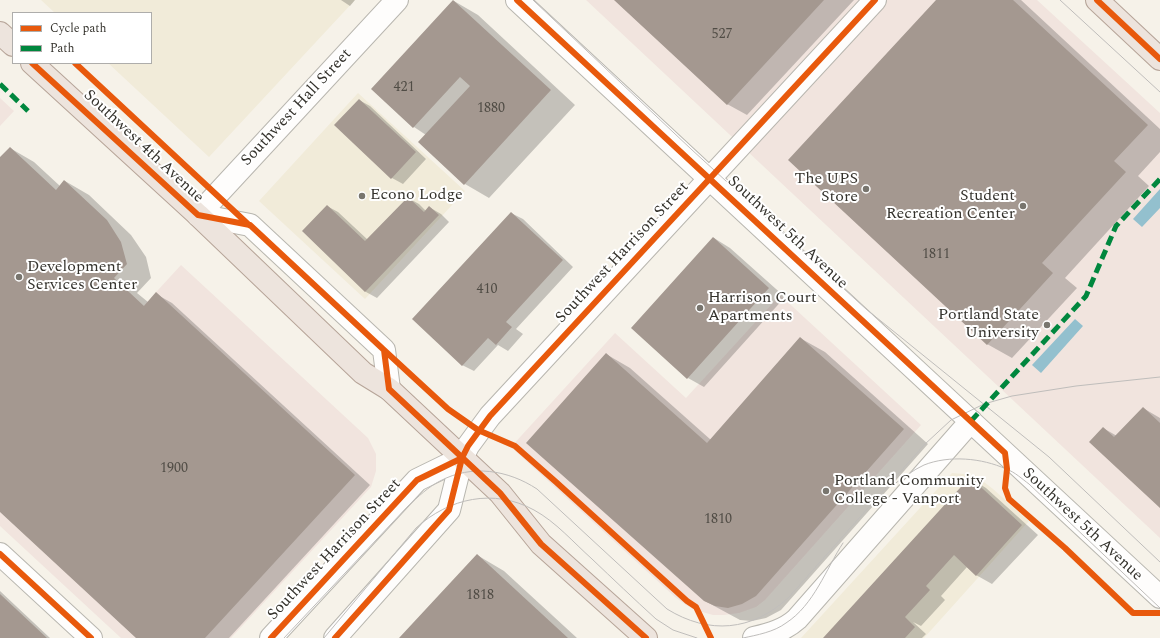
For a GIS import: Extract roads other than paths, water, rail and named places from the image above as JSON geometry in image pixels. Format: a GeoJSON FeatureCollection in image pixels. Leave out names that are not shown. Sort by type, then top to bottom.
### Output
{"type":"FeatureCollection","features":[{"type":"Feature","properties":{"kind":"main road"},"geometry":{"type":"LineString","coordinates":[[1096,0],[1160,59]]}},
{"type":"Feature","properties":{"kind":"main road"},"geometry":{"type":"LineString","coordinates":[[0,33],[12,44]]}},
{"type":"Feature","properties":{"kind":"main road","name":"Southwest 4th Avenue"},"geometry":{"type":"LineString","coordinates":[[33,64],[198,215],[363,373],[389,389],[506,500],[541,544],[646,638]]}},
{"type":"Feature","properties":{"kind":"street","name":"Southwest Hall Street"},"geometry":{"type":"LineString","coordinates":[[198,215],[397,0]]}},
{"type":"Feature","properties":{"kind":"street","name":"Southwest 5th Avenue"},"geometry":{"type":"LineString","coordinates":[[517,0],[1160,597]]}},
{"type":"Feature","properties":{"kind":"street","name":"Southwest Harrison Street"},"geometry":{"type":"LineString","coordinates":[[336,638],[449,510],[462,458],[468,446],[490,416],[876,0]]}},
{"type":"Feature","properties":{"kind":"street","name":"Southwest 4th Avenue"},"geometry":{"type":"LineString","coordinates":[[198,215],[250,225],[384,350],[389,389]]}},
{"type":"Feature","properties":{"kind":"street"},"geometry":{"type":"LineString","coordinates":[[754,638],[778,631],[797,619],[971,421]]}},
{"type":"Feature","properties":{"kind":"street","name":"Southwest Harrison Street"},"geometry":{"type":"LineString","coordinates":[[271,638],[417,480],[462,458]]}},
{"type":"Feature","properties":{"kind":"street"},"geometry":{"type":"LineString","coordinates":[[0,554],[91,638]]}},
{"type":"Feature","properties":{"kind":"water"},"geometry":{"type":"Polygon","coordinates":[[[1160,189],[1160,208],[1142,227],[1133,219],[1160,189]]]}},
{"type":"Feature","properties":{"kind":"water"},"geometry":{"type":"Polygon","coordinates":[[[1075,319],[1083,326],[1041,373],[1032,365],[1075,319]]]}},
{"type":"Feature","properties":{"kind":"tram line"},"geometry":{"type":"LineString","coordinates":[[533,0],[691,149],[866,309],[1049,457],[1160,562]]}},
{"type":"Feature","properties":{"kind":"tram line"},"geometry":{"type":"LineString","coordinates":[[1060,0],[1160,92]]}},
{"type":"Feature","properties":{"kind":"tram line"},"geometry":{"type":"LineString","coordinates":[[284,638],[408,506],[427,489],[452,476],[465,472],[477,471],[514,477],[537,489],[667,609],[699,623],[714,626],[730,626],[745,623],[774,609],[788,598],[924,445],[951,420],[984,404],[1012,396],[1076,386],[1160,377]]}},
{"type":"Feature","properties":{"kind":"tram line"},"geometry":{"type":"LineString","coordinates":[[893,485],[924,465],[944,460],[976,460],[997,465],[1009,470],[1029,484],[1160,608]]}},
{"type":"Feature","properties":{"kind":"tram line"},"geometry":{"type":"LineString","coordinates":[[324,638],[416,528],[443,509],[457,503],[488,498],[503,499],[519,503],[550,520],[656,619],[673,630],[697,638]]}},
{"type":"Feature","properties":{"kind":"tram line"},"geometry":{"type":"LineString","coordinates":[[743,638],[776,629],[796,615],[812,597],[843,543]]}},
{"type":"Feature","properties":{"kind":"place","name":"The UPS Store"},"geometry":{"type":"Point","coordinates":[866,189]}},
{"type":"Feature","properties":{"kind":"place","name":"Econo Lodge"},"geometry":{"type":"Point","coordinates":[362,196]}},
{"type":"Feature","properties":{"kind":"place","name":"Student Recreation Center"},"geometry":{"type":"Point","coordinates":[1023,206]}},
{"type":"Feature","properties":{"kind":"place","name":"Development Services Center"},"geometry":{"type":"Point","coordinates":[19,277]}},
{"type":"Feature","properties":{"kind":"place","name":"Harrison Court Apartments"},"geometry":{"type":"Point","coordinates":[700,308]}},
{"type":"Feature","properties":{"kind":"place","name":"Portland State University"},"geometry":{"type":"Point","coordinates":[1047,325]}},
{"type":"Feature","properties":{"kind":"place","name":"Portland Community College - Vanport"},"geometry":{"type":"Point","coordinates":[826,491]}}]}
